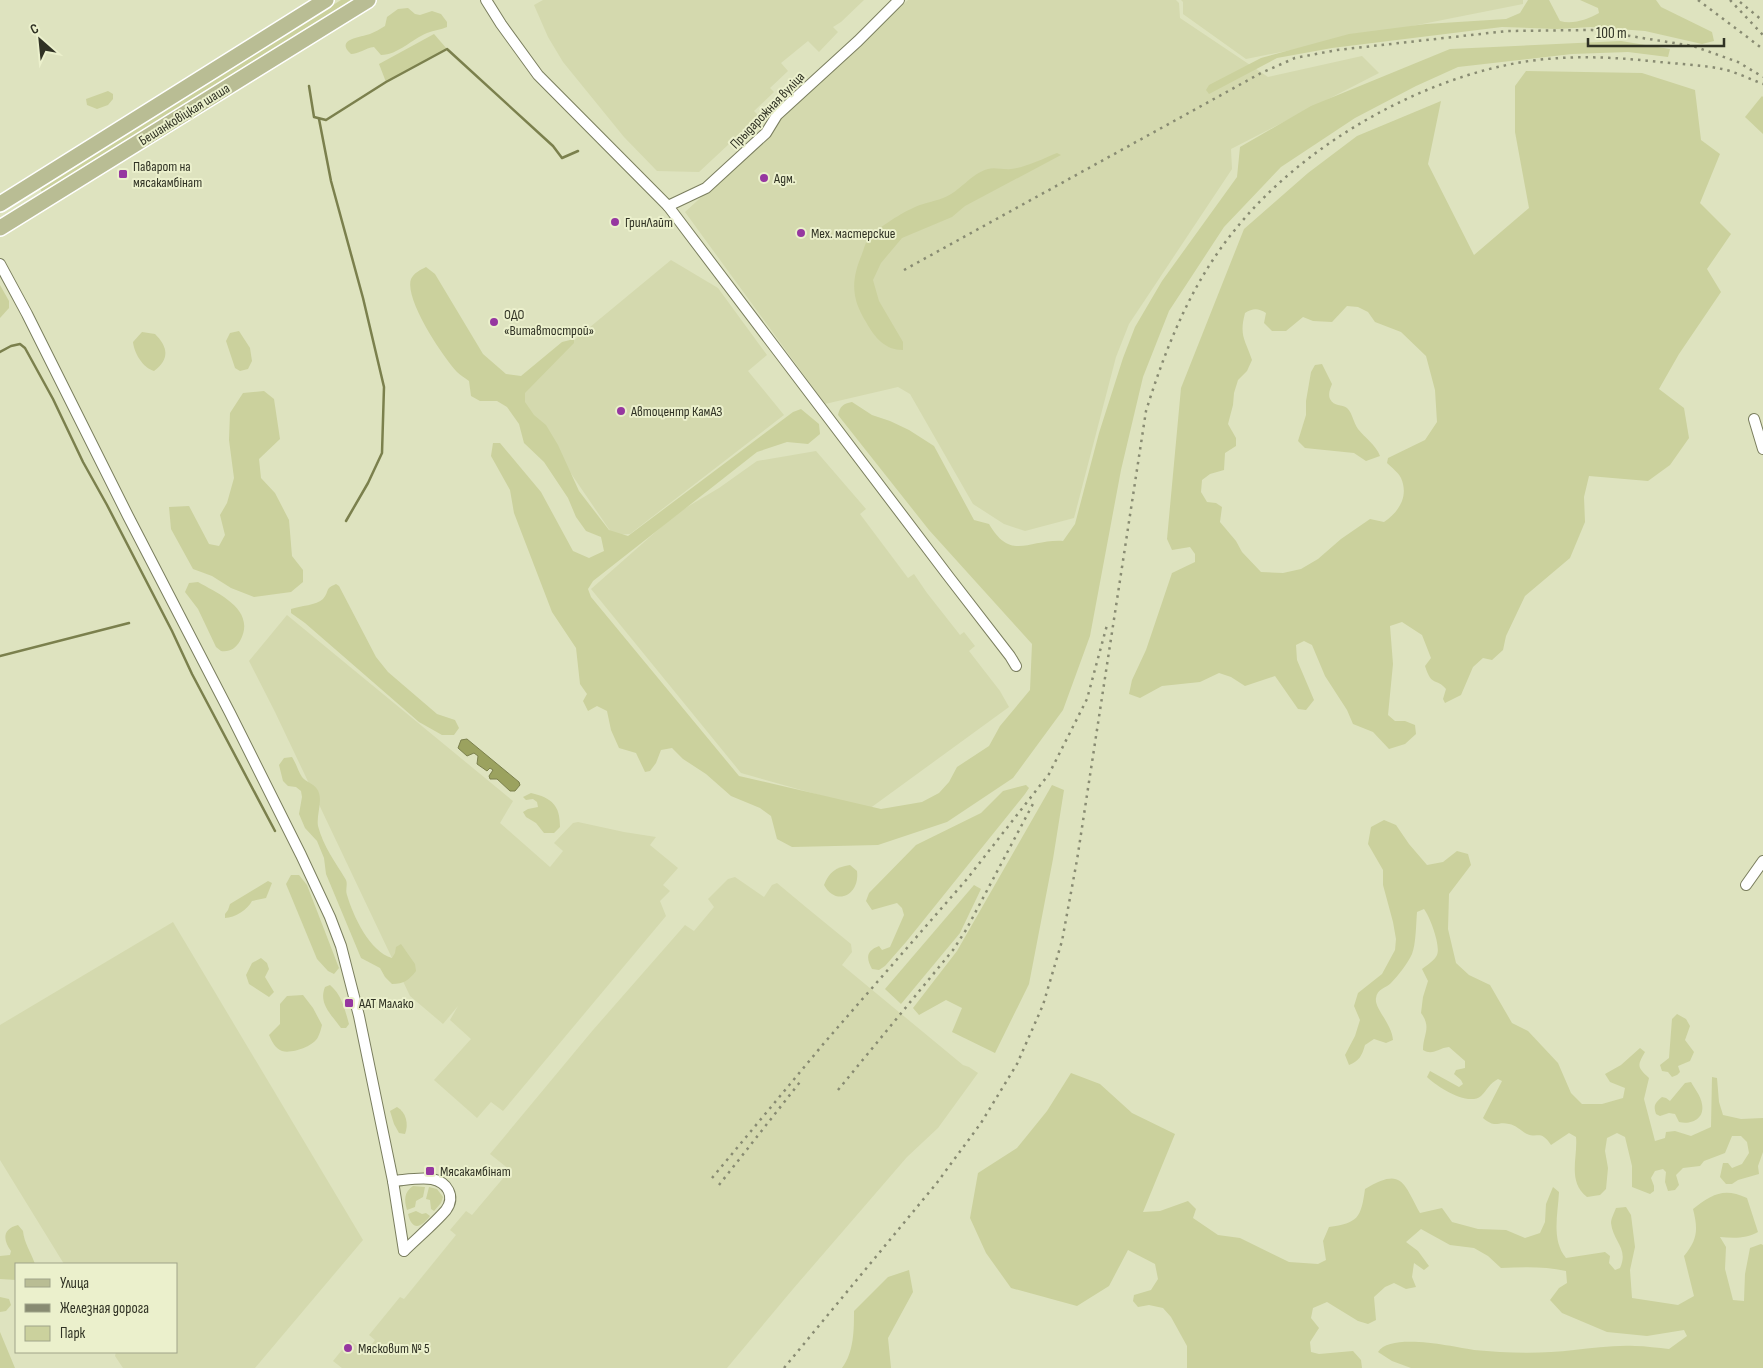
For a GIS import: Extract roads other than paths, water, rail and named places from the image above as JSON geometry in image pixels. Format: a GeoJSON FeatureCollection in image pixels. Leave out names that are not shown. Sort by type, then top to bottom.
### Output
{"type":"FeatureCollection","features":[{"type":"Feature","properties":{"kind":"main road","name":"Бешанковіцкая шаша"},"geometry":{"type":"LineString","coordinates":[[0,204],[326,0]]}},
{"type":"Feature","properties":{"kind":"main road","name":"Бешанковіцкая шаша"},"geometry":{"type":"LineString","coordinates":[[0,228],[368,0]]}},
{"type":"Feature","properties":{"kind":"street"},"geometry":{"type":"LineString","coordinates":[[486,0],[538,75],[668,206],[1016,666]]}},
{"type":"Feature","properties":{"kind":"street","name":"Прыдарожная вуліца"},"geometry":{"type":"LineString","coordinates":[[668,206],[706,188],[766,133],[777,115],[858,41],[898,0]]}},
{"type":"Feature","properties":{"kind":"street"},"geometry":{"type":"LineString","coordinates":[[0,264],[226,704],[330,917],[341,946],[360,1016],[393,1181],[404,1251],[446,1209],[451,1195],[448,1188],[441,1182],[429,1178],[393,1181]]}},
{"type":"Feature","properties":{"kind":"street"},"geometry":{"type":"LineString","coordinates":[[1754,418],[1763,449]]}},
{"type":"Feature","properties":{"kind":"street"},"geometry":{"type":"LineString","coordinates":[[1746,885],[1763,862]]}},
{"type":"Feature","properties":{"kind":"waterway"},"geometry":{"type":"LineString","coordinates":[[309,86],[314,117],[326,120],[386,82],[447,49],[553,146],[562,158],[578,151]]}},
{"type":"Feature","properties":{"kind":"waterway"},"geometry":{"type":"LineString","coordinates":[[319,119],[331,181],[363,298],[384,387],[382,453],[368,483],[346,521]]}},
{"type":"Feature","properties":{"kind":"waterway"},"geometry":{"type":"LineString","coordinates":[[0,352],[20,344],[25,348],[172,631],[192,674],[275,831]]}},
{"type":"Feature","properties":{"kind":"waterway"},"geometry":{"type":"LineString","coordinates":[[0,656],[129,623]]}},
{"type":"Feature","properties":{"kind":"railway"},"geometry":{"type":"LineString","coordinates":[[1698,0],[1763,49]]}},
{"type":"Feature","properties":{"kind":"railway"},"geometry":{"type":"LineString","coordinates":[[1730,0],[1763,35]]}},
{"type":"Feature","properties":{"kind":"railway"},"geometry":{"type":"LineString","coordinates":[[1740,2],[1763,21]]}},
{"type":"Feature","properties":{"kind":"railway"},"geometry":{"type":"LineString","coordinates":[[904,270],[1261,73],[1295,58],[1337,50],[1507,31],[1592,30],[1693,46],[1738,62],[1763,77]]}},
{"type":"Feature","properties":{"kind":"railway"},"geometry":{"type":"LineString","coordinates":[[784,1368],[936,1184],[981,1123],[1017,1064],[1043,1005],[1062,941],[1077,860],[1146,411],[1162,363],[1181,317],[1205,272],[1234,231],[1262,200],[1294,170],[1366,120],[1406,99],[1447,82],[1488,69],[1545,59],[1611,58],[1722,69],[1763,84]]}},
{"type":"Feature","properties":{"kind":"railway"},"geometry":{"type":"LineString","coordinates":[[712,1178],[825,1042],[967,879],[1049,774],[1087,699],[1107,625]]}},
{"type":"Feature","properties":{"kind":"railway"},"geometry":{"type":"LineString","coordinates":[[838,1090],[953,950],[966,930],[1034,802]]}},
{"type":"Feature","properties":{"kind":"railway"},"geometry":{"type":"LineString","coordinates":[[719,1185],[800,1082]]}},
{"type":"Feature","properties":{"kind":"place","name":"Паварот на мясакамбінат"},"geometry":{"type":"Point","coordinates":[123,174]}},
{"type":"Feature","properties":{"kind":"place","name":"Адм."},"geometry":{"type":"Point","coordinates":[764,178]}},
{"type":"Feature","properties":{"kind":"place","name":"ГринЛайт"},"geometry":{"type":"Point","coordinates":[615,222]}},
{"type":"Feature","properties":{"kind":"place","name":"Мех. мастерские"},"geometry":{"type":"Point","coordinates":[801,233]}},
{"type":"Feature","properties":{"kind":"place","name":"ОДО «Витавтострой»"},"geometry":{"type":"Point","coordinates":[494,322]}},
{"type":"Feature","properties":{"kind":"place","name":"Автоцентр КамАЗ"},"geometry":{"type":"Point","coordinates":[621,411]}},
{"type":"Feature","properties":{"kind":"place","name":"ААТ Малако"},"geometry":{"type":"Point","coordinates":[349,1003]}},
{"type":"Feature","properties":{"kind":"place","name":"Мясакамбінат"},"geometry":{"type":"Point","coordinates":[430,1171]}},
{"type":"Feature","properties":{"kind":"place","name":"Мясковит № 5"},"geometry":{"type":"Point","coordinates":[348,1348]}}]}
